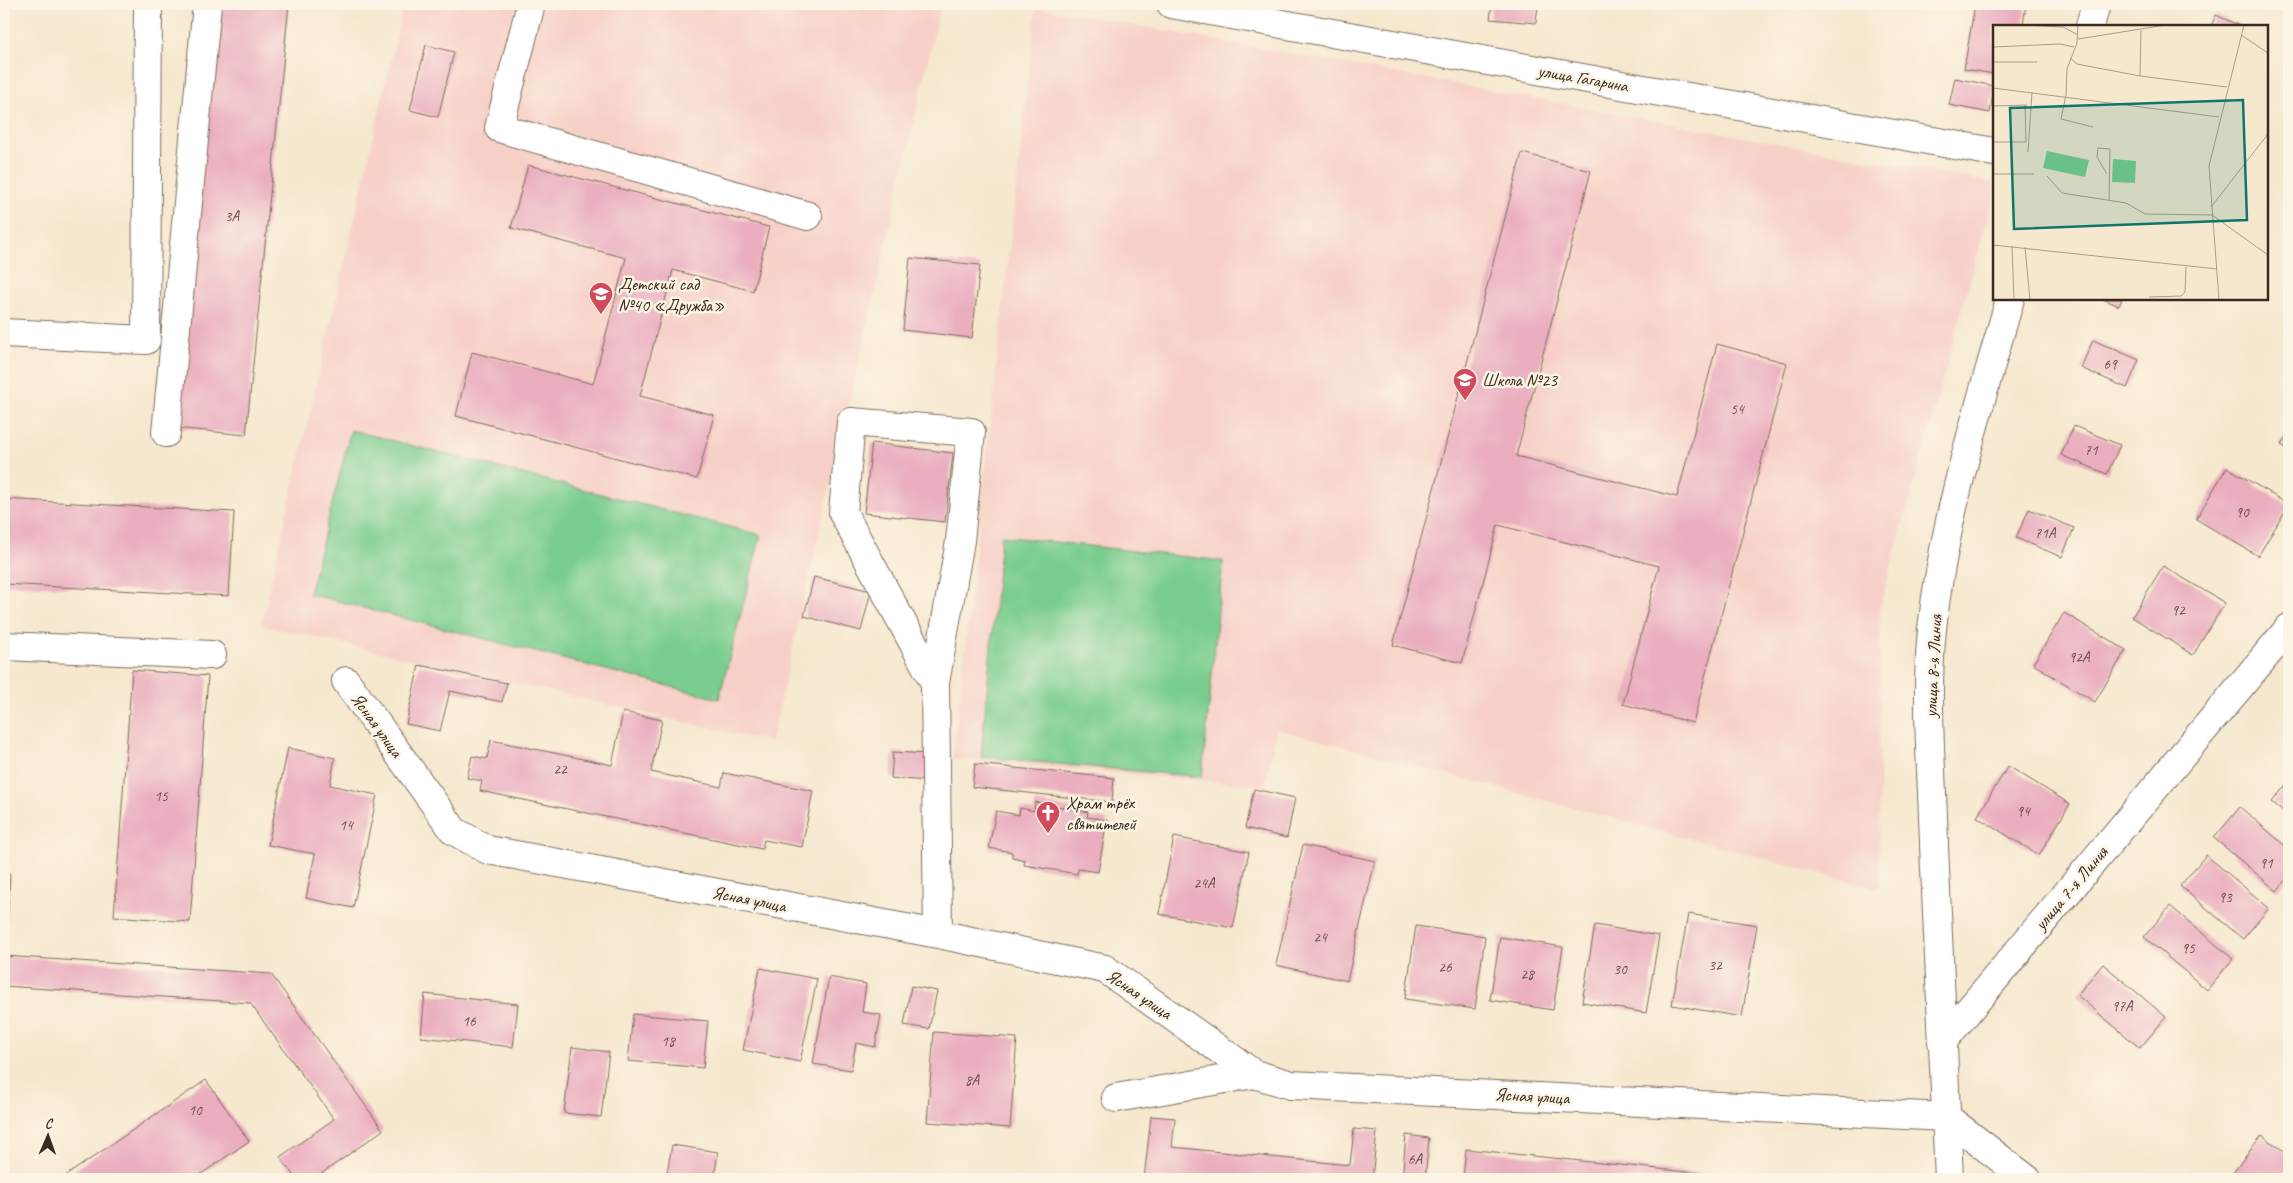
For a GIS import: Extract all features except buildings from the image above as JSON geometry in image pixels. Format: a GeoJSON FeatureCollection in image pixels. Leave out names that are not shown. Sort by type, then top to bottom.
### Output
{"type":"FeatureCollection","features":[{"type":"Feature","properties":{"kind":"street"},"geometry":{"type":"LineString","coordinates":[[4,332],[146,340],[148,4]]}},
{"type":"Feature","properties":{"kind":"street"},"geometry":{"type":"LineString","coordinates":[[166,433],[207,4]]}},
{"type":"Feature","properties":{"kind":"street"},"geometry":{"type":"LineString","coordinates":[[531,4],[499,128],[808,216]]}},
{"type":"Feature","properties":{"kind":"street","name":"улица Гагарина"},"geometry":{"type":"LineString","coordinates":[[1171,4],[1993,152]]}},
{"type":"Feature","properties":{"kind":"street"},"geometry":{"type":"LineString","coordinates":[[2090,25],[2096,4]]}},
{"type":"Feature","properties":{"kind":"street","name":"улица 8-я Линия"},"geometry":{"type":"LineString","coordinates":[[1942,1042],[1929,714],[1932,631],[1944,542],[1964,461],[2010,300]]}},
{"type":"Feature","properties":{"kind":"street"},"geometry":{"type":"LineString","coordinates":[[935,682],[843,513],[851,422],[971,432],[960,541],[935,682],[938,934]]}},
{"type":"Feature","properties":{"kind":"street","name":"улица 7-я Линия"},"geometry":{"type":"LineString","coordinates":[[1942,1042],[2289,628]]}},
{"type":"Feature","properties":{"kind":"street"},"geometry":{"type":"LineString","coordinates":[[4,646],[212,656]]}},
{"type":"Feature","properties":{"kind":"street","name":"Ясная улица"},"geometry":{"type":"LineString","coordinates":[[346,681],[454,831],[488,850],[938,934],[1105,969],[1254,1074],[1291,1084],[1946,1117]]}},
{"type":"Feature","properties":{"kind":"street"},"geometry":{"type":"LineString","coordinates":[[1942,1042],[1949,1179]]}},
{"type":"Feature","properties":{"kind":"street"},"geometry":{"type":"LineString","coordinates":[[1116,1098],[1254,1074]]}},
{"type":"Feature","properties":{"kind":"street"},"geometry":{"type":"LineString","coordinates":[[1946,1117],[2028,1179]]}},
{"type":"Feature","properties":{"kind":"shaded area","name":"Детский сад №40 «Дружба»"},"geometry":{"type":"Polygon","coordinates":[[[404,4],[941,4],[771,742],[261,625],[404,4]]]}},
{"type":"Feature","properties":{"kind":"shaded area","name":"Школа №23"},"geometry":{"type":"Polygon","coordinates":[[[1036,7],[1993,183],[1993,198],[1880,607],[1879,889],[1277,729],[1265,786],[953,759],[1036,7]]]}},
{"type":"Feature","properties":{"kind":"green space"},"geometry":{"type":"Polygon","coordinates":[[[351,430],[761,535],[719,699],[309,594],[351,430]]]}},
{"type":"Feature","properties":{"kind":"green space"},"geometry":{"type":"Polygon","coordinates":[[[1001,536],[1223,561],[1202,777],[981,757],[1001,536]]]}},
{"type":"Feature","properties":{"kind":"place","name":"Детский сад №40 «Дружба»"},"geometry":{"type":"Point","coordinates":[601,315]}},
{"type":"Feature","properties":{"kind":"place","name":"Школа №23"},"geometry":{"type":"Point","coordinates":[1465,401]}},
{"type":"Feature","properties":{"kind":"place","name":"Храм трёх святителей"},"geometry":{"type":"Point","coordinates":[1048,834]}}]}
